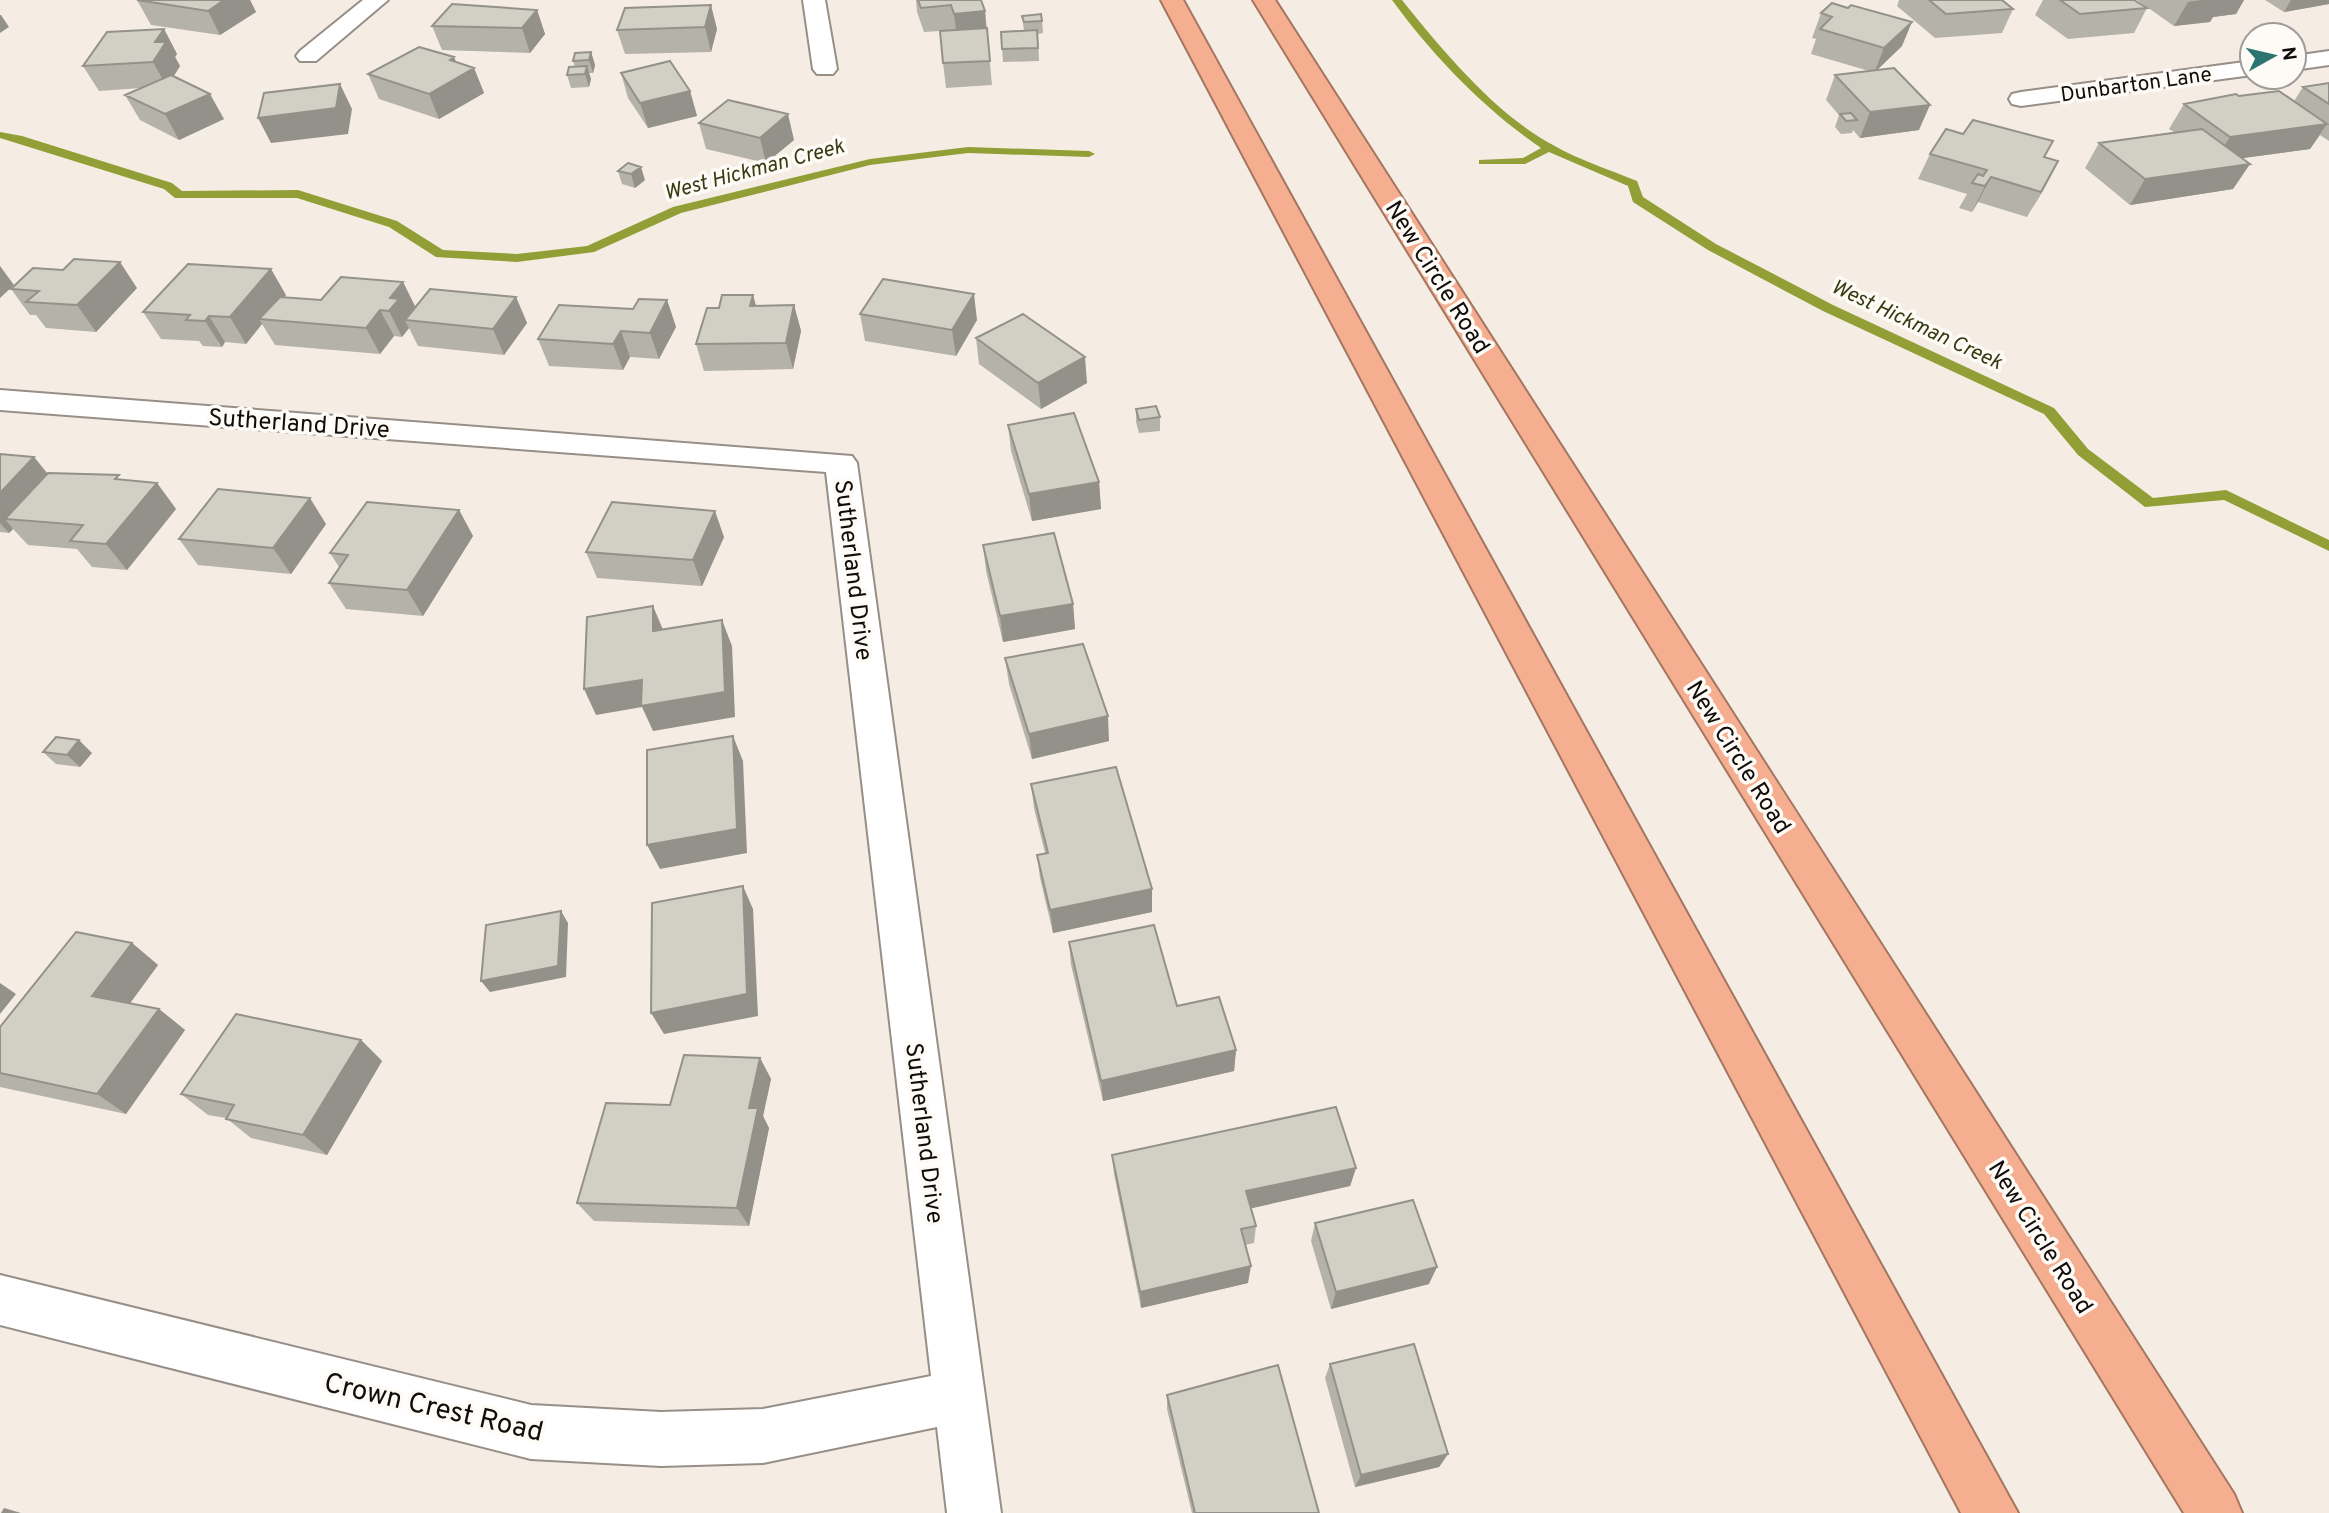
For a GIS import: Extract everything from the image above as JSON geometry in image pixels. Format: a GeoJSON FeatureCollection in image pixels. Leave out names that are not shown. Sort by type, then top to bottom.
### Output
{"type":"FeatureCollection","features":[{"type":"Feature","properties":{"kind":"highway"},"geometry":{"type":"LineString","coordinates":[[1172,0],[1991,1513]]}},
{"type":"Feature","properties":{"kind":"highway","name":"New Circle Road"},"geometry":{"type":"LineString","coordinates":[[1264,0],[2215,1513]]}},
{"type":"Feature","properties":{"kind":"street"},"geometry":{"type":"LineString","coordinates":[[308,56],[377,0]]}},
{"type":"Feature","properties":{"kind":"street"},"geometry":{"type":"LineString","coordinates":[[814,0],[825,68]]}},
{"type":"Feature","properties":{"kind":"street"},"geometry":{"type":"LineString","coordinates":[[2308,61],[2329,58]]}},
{"type":"Feature","properties":{"kind":"street","name":"Dunbarton Lane"},"geometry":{"type":"LineString","coordinates":[[2021,99],[2238,70]]}},
{"type":"Feature","properties":{"kind":"street","name":"Sutherland Drive"},"geometry":{"type":"LineString","coordinates":[[0,400],[841,463],[974,1513]]}},
{"type":"Feature","properties":{"kind":"street","name":"Crown Crest Road"},"geometry":{"type":"LineString","coordinates":[[0,1300],[531,1432],[661,1439],[764,1436],[958,1397]]}},
{"type":"Feature","properties":{"kind":"building"},"geometry":{"type":"Polygon","coordinates":[[[137,0],[224,0],[208,11],[137,0]]]}},
{"type":"Feature","properties":{"kind":"building"},"geometry":{"type":"Polygon","coordinates":[[[918,0],[981,0],[985,11],[954,14],[951,5],[921,8],[918,0]]]}},
{"type":"Feature","properties":{"kind":"building"},"geometry":{"type":"Polygon","coordinates":[[[1929,0],[2002,0],[2013,9],[1946,14],[1929,0]]]}},
{"type":"Feature","properties":{"kind":"building"},"geometry":{"type":"Polygon","coordinates":[[[2060,0],[2134,0],[2147,8],[2080,14],[2060,0]]]}},
{"type":"Feature","properties":{"kind":"building"},"geometry":{"type":"Polygon","coordinates":[[[1832,3],[1848,8],[1851,5],[1912,22],[1884,48],[1820,29],[1832,17],[1821,13],[1832,3]]]}},
{"type":"Feature","properties":{"kind":"building"},"geometry":{"type":"Polygon","coordinates":[[[452,4],[537,10],[522,28],[432,26],[452,4]]]}},
{"type":"Feature","properties":{"kind":"building"},"geometry":{"type":"Polygon","coordinates":[[[711,5],[705,27],[617,30],[625,8],[711,5]]]}},
{"type":"Feature","properties":{"kind":"building"},"geometry":{"type":"Polygon","coordinates":[[[1041,14],[1042,21],[1024,22],[1022,16],[1041,14]]]}},
{"type":"Feature","properties":{"kind":"building"},"geometry":{"type":"Polygon","coordinates":[[[987,28],[990,61],[943,63],[940,31],[987,28]]]}},
{"type":"Feature","properties":{"kind":"building"},"geometry":{"type":"Polygon","coordinates":[[[164,29],[155,42],[166,42],[153,62],[83,66],[107,32],[164,29]]]}},
{"type":"Feature","properties":{"kind":"building"},"geometry":{"type":"Polygon","coordinates":[[[1037,30],[1038,48],[1002,49],[1001,32],[1037,30]]]}},
{"type":"Feature","properties":{"kind":"building"},"geometry":{"type":"Polygon","coordinates":[[[419,47],[454,57],[450,60],[474,68],[429,94],[368,74],[419,47]]]}},
{"type":"Feature","properties":{"kind":"building"},"geometry":{"type":"Polygon","coordinates":[[[591,52],[589,60],[573,61],[575,53],[591,52]]]}},
{"type":"Feature","properties":{"kind":"building"},"geometry":{"type":"Polygon","coordinates":[[[670,61],[690,91],[640,103],[621,73],[670,61]]]}},
{"type":"Feature","properties":{"kind":"building"},"geometry":{"type":"Polygon","coordinates":[[[587,66],[585,74],[567,75],[569,67],[587,66]]]}},
{"type":"Feature","properties":{"kind":"building"},"geometry":{"type":"Polygon","coordinates":[[[1894,68],[1930,105],[1870,112],[1835,75],[1894,68]]]}},
{"type":"Feature","properties":{"kind":"building"},"geometry":{"type":"Polygon","coordinates":[[[171,75],[210,94],[165,114],[125,95],[171,75]]]}},
{"type":"Feature","properties":{"kind":"building"},"geometry":{"type":"Polygon","coordinates":[[[2329,83],[2329,104],[2308,90],[2308,86],[2329,83]]]}},
{"type":"Feature","properties":{"kind":"building"},"geometry":{"type":"Polygon","coordinates":[[[340,84],[336,108],[258,118],[264,93],[340,84]]]}},
{"type":"Feature","properties":{"kind":"building"},"geometry":{"type":"Polygon","coordinates":[[[2279,91],[2327,124],[2230,137],[2184,104],[2236,94],[2239,96],[2279,91]]]}},
{"type":"Feature","properties":{"kind":"building"},"geometry":{"type":"Polygon","coordinates":[[[728,100],[788,114],[760,138],[699,123],[728,100]]]}},
{"type":"Feature","properties":{"kind":"building"},"geometry":{"type":"Polygon","coordinates":[[[1851,113],[1857,120],[1846,121],[1840,114],[1851,113]]]}},
{"type":"Feature","properties":{"kind":"building"},"geometry":{"type":"Polygon","coordinates":[[[1973,120],[2053,141],[2044,157],[2058,161],[2041,192],[1991,177],[1985,186],[1972,183],[1978,174],[1983,176],[1987,170],[1930,154],[1946,129],[1963,134],[1973,120]]]}},
{"type":"Feature","properties":{"kind":"building"},"geometry":{"type":"Polygon","coordinates":[[[2202,129],[2250,164],[2145,179],[2099,143],[2202,129]]]}},
{"type":"Feature","properties":{"kind":"building"},"geometry":{"type":"Polygon","coordinates":[[[628,163],[641,167],[631,174],[618,171],[628,163]]]}},
{"type":"Feature","properties":{"kind":"building"},"geometry":{"type":"Polygon","coordinates":[[[74,259],[120,262],[77,305],[26,302],[39,291],[11,289],[33,268],[63,270],[74,259]]]}},
{"type":"Feature","properties":{"kind":"building"},"geometry":{"type":"Polygon","coordinates":[[[188,264],[271,269],[230,317],[209,316],[205,321],[186,320],[190,315],[143,312],[188,264]]]}},
{"type":"Feature","properties":{"kind":"building"},"geometry":{"type":"Polygon","coordinates":[[[341,277],[403,282],[390,298],[399,299],[389,311],[380,310],[366,328],[259,319],[280,297],[321,300],[341,277]]]}},
{"type":"Feature","properties":{"kind":"building"},"geometry":{"type":"Polygon","coordinates":[[[883,279],[974,294],[952,330],[860,314],[883,279]]]}},
{"type":"Feature","properties":{"kind":"building"},"geometry":{"type":"Polygon","coordinates":[[[430,289],[516,297],[493,329],[405,320],[430,289]]]}},
{"type":"Feature","properties":{"kind":"building"},"geometry":{"type":"Polygon","coordinates":[[[722,295],[753,295],[750,306],[794,305],[786,343],[696,344],[707,308],[719,308],[722,295]]]}},
{"type":"Feature","properties":{"kind":"building"},"geometry":{"type":"Polygon","coordinates":[[[639,299],[667,300],[650,333],[621,331],[613,344],[538,339],[559,305],[633,309],[639,299]]]}},
{"type":"Feature","properties":{"kind":"building"},"geometry":{"type":"Polygon","coordinates":[[[1023,314],[1085,357],[1038,383],[976,338],[1023,314]]]}},
{"type":"Feature","properties":{"kind":"building"},"geometry":{"type":"Polygon","coordinates":[[[1156,406],[1160,417],[1139,420],[1136,409],[1156,406]]]}},
{"type":"Feature","properties":{"kind":"building"},"geometry":{"type":"Polygon","coordinates":[[[1074,413],[1099,482],[1029,494],[1008,425],[1074,413]]]}},
{"type":"Feature","properties":{"kind":"building"},"geometry":{"type":"Polygon","coordinates":[[[0,454],[34,457],[0,493],[0,454]]]}},
{"type":"Feature","properties":{"kind":"building"},"geometry":{"type":"Polygon","coordinates":[[[48,473],[119,475],[115,479],[157,483],[106,544],[70,541],[83,525],[5,519],[48,473]]]}},
{"type":"Feature","properties":{"kind":"building"},"geometry":{"type":"Polygon","coordinates":[[[218,489],[310,498],[273,548],[179,539],[218,489]]]}},
{"type":"Feature","properties":{"kind":"building"},"geometry":{"type":"Polygon","coordinates":[[[367,502],[459,510],[407,590],[329,583],[348,555],[330,553],[367,502]]]}},
{"type":"Feature","properties":{"kind":"building"},"geometry":{"type":"Polygon","coordinates":[[[612,502],[715,511],[693,560],[586,552],[612,502]]]}},
{"type":"Feature","properties":{"kind":"building"},"geometry":{"type":"Polygon","coordinates":[[[1054,533],[1073,604],[1000,616],[983,545],[1054,533]]]}},
{"type":"Feature","properties":{"kind":"building"},"geometry":{"type":"Polygon","coordinates":[[[653,606],[653,631],[722,620],[725,692],[641,706],[642,680],[584,689],[587,617],[653,606]]]}},
{"type":"Feature","properties":{"kind":"building"},"geometry":{"type":"Polygon","coordinates":[[[1083,644],[1108,716],[1029,734],[1005,658],[1083,644]]]}},
{"type":"Feature","properties":{"kind":"building"},"geometry":{"type":"Polygon","coordinates":[[[733,736],[737,829],[647,845],[647,750],[733,736]]]}},
{"type":"Feature","properties":{"kind":"building"},"geometry":{"type":"Polygon","coordinates":[[[56,737],[79,740],[67,755],[43,752],[56,737]]]}},
{"type":"Feature","properties":{"kind":"building"},"geometry":{"type":"Polygon","coordinates":[[[1116,767],[1152,889],[1050,910],[1037,855],[1048,853],[1031,784],[1116,767]]]}},
{"type":"Feature","properties":{"kind":"building"},"geometry":{"type":"Polygon","coordinates":[[[743,886],[747,994],[651,1013],[652,903],[743,886]]]}},
{"type":"Feature","properties":{"kind":"building"},"geometry":{"type":"Polygon","coordinates":[[[561,911],[558,966],[481,981],[486,925],[561,911]]]}},
{"type":"Feature","properties":{"kind":"building"},"geometry":{"type":"Polygon","coordinates":[[[1154,925],[1177,1006],[1219,997],[1236,1050],[1101,1081],[1069,942],[1154,925]]]}},
{"type":"Feature","properties":{"kind":"building"},"geometry":{"type":"Polygon","coordinates":[[[76,932],[132,943],[92,996],[159,1009],[97,1094],[0,1073],[0,1027],[76,932]]]}},
{"type":"Feature","properties":{"kind":"building"},"geometry":{"type":"Polygon","coordinates":[[[236,1014],[361,1040],[303,1135],[226,1119],[234,1105],[181,1094],[236,1014]]]}},
{"type":"Feature","properties":{"kind":"building"},"geometry":{"type":"Polygon","coordinates":[[[684,1055],[760,1058],[749,1108],[758,1108],[737,1208],[577,1203],[606,1103],[670,1105],[684,1055]]]}},
{"type":"Feature","properties":{"kind":"building"},"geometry":{"type":"Polygon","coordinates":[[[1336,1107],[1356,1168],[1246,1191],[1256,1226],[1241,1229],[1251,1266],[1140,1292],[1112,1155],[1336,1107]]]}},
{"type":"Feature","properties":{"kind":"building"},"geometry":{"type":"Polygon","coordinates":[[[1413,1200],[1437,1267],[1336,1292],[1315,1223],[1413,1200]]]}},
{"type":"Feature","properties":{"kind":"building"},"geometry":{"type":"Polygon","coordinates":[[[1414,1344],[1448,1454],[1361,1475],[1330,1364],[1414,1344]]]}},
{"type":"Feature","properties":{"kind":"building"},"geometry":{"type":"Polygon","coordinates":[[[1278,1365],[1319,1513],[1195,1513],[1167,1395],[1278,1365]]]}},
{"type":"Feature","properties":{"kind":"waterway"},"geometry":{"type":"LineString","coordinates":[[1397,0],[1425,35],[1506,119],[1549,148]]}},
{"type":"Feature","properties":{"kind":"waterway","name":"West Hickman Creek"},"geometry":{"type":"LineString","coordinates":[[0,135],[18,138],[168,186],[179,195],[298,194],[393,224],[440,254],[517,258],[590,249],[677,210],[870,162],[968,150],[1089,154]]}},
{"type":"Feature","properties":{"kind":"waterway","name":"West Hickman Creek"},"geometry":{"type":"LineString","coordinates":[[1483,162],[1525,161],[1549,148]]}},
{"type":"Feature","properties":{"kind":"waterway","name":"West Hickman Creek"},"geometry":{"type":"LineString","coordinates":[[1549,148],[1633,184],[1637,199],[1712,247],[1828,308],[2049,411],[2083,452],[2150,503],[2226,495],[2329,546]]}}]}
